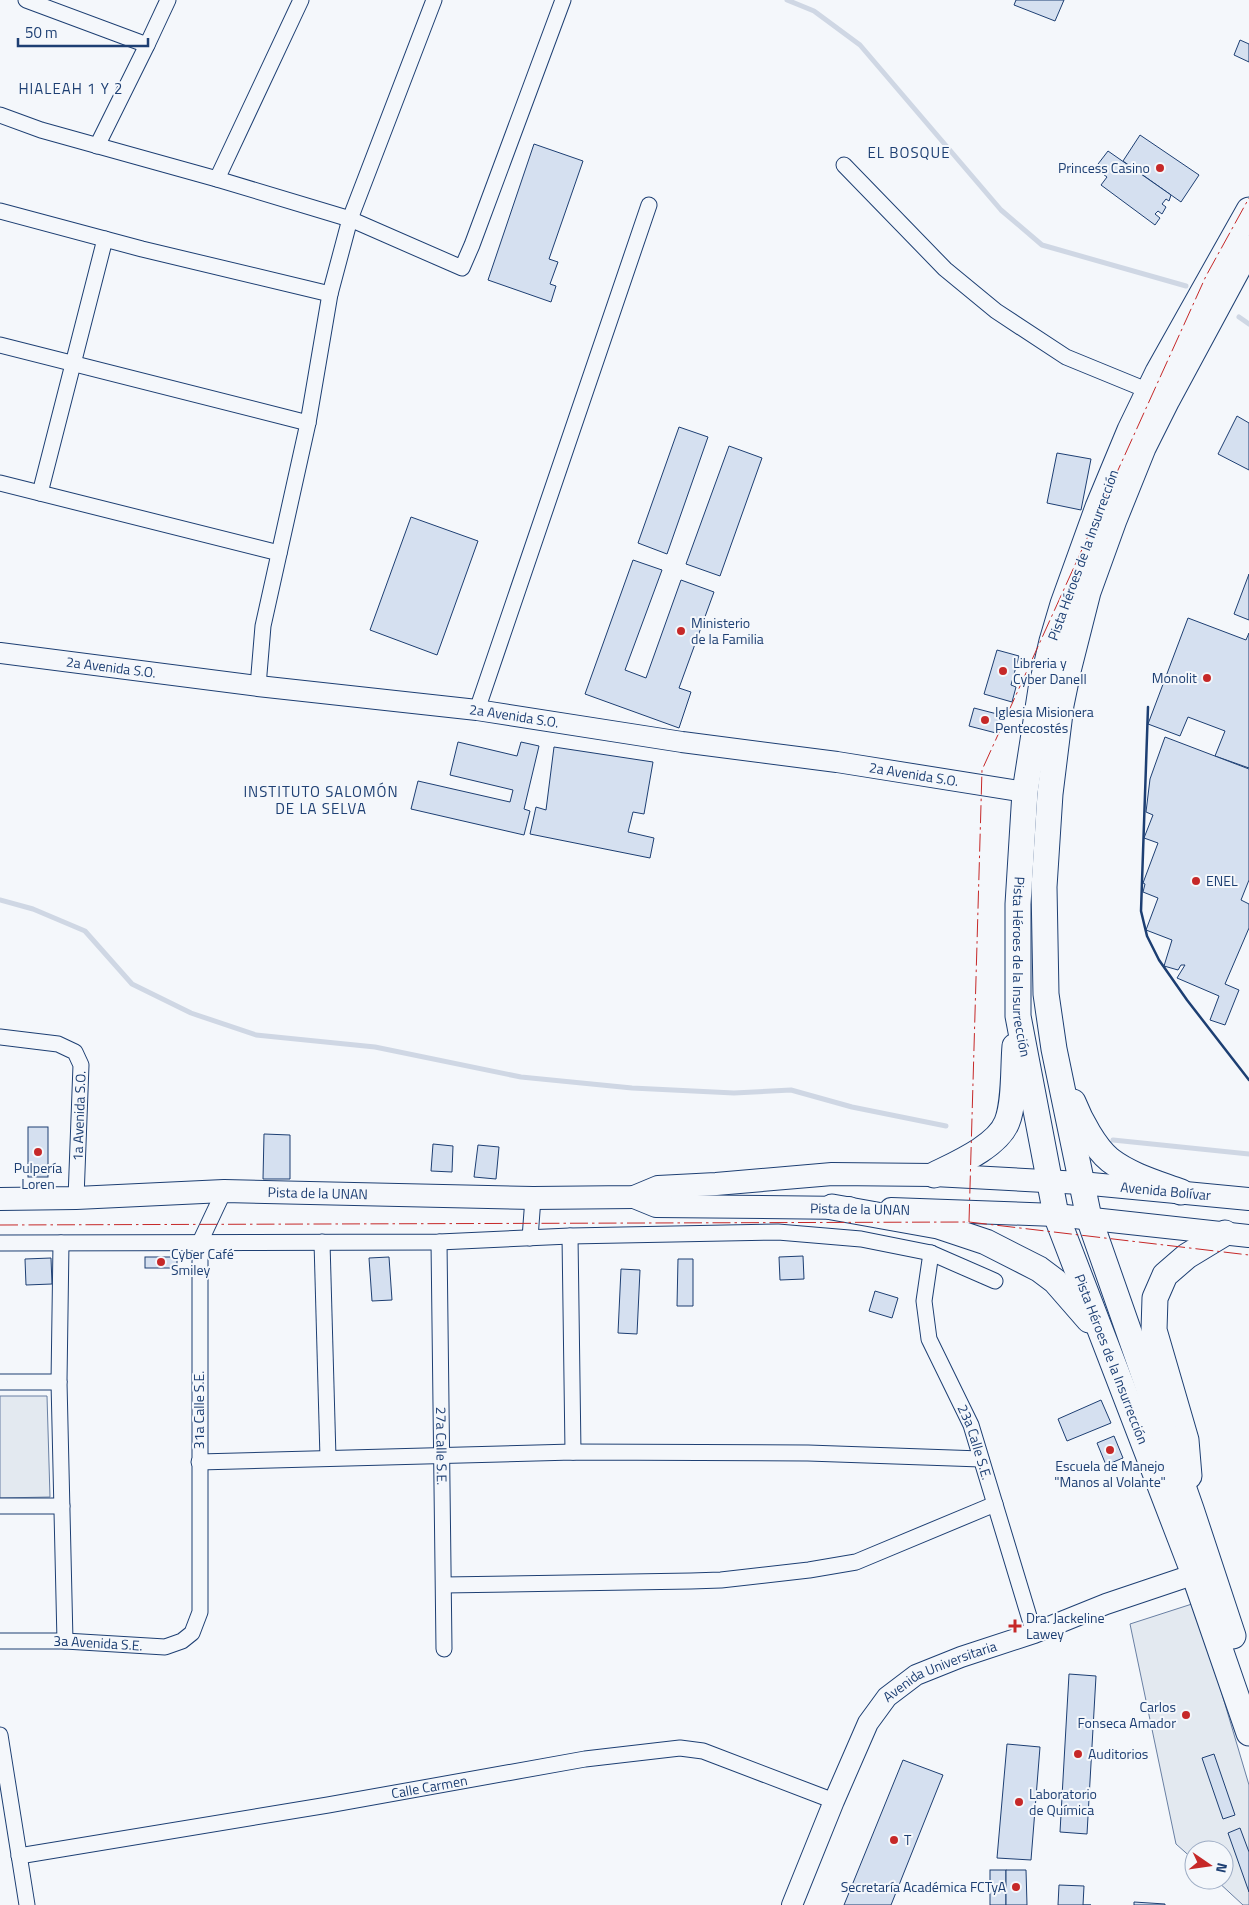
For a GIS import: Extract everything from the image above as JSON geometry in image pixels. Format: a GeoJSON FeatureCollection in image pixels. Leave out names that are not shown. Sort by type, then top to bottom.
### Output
{"type":"FeatureCollection","features":[{"type":"Feature","properties":{"kind":"main road","name":"Pista Héroes de la Insurrección"},"geometry":{"type":"LineString","coordinates":[[1249,210],[1158,372],[1130,430],[1098,507],[1063,604],[1052,641],[1042,690],[1025,792],[1018,904],[1018,1016],[1056,1215],[1102,1336],[1249,1684]]}},
{"type":"Feature","properties":{"kind":"main road","name":"Pista Héroes de la Insurrección"},"geometry":{"type":"LineString","coordinates":[[1247,258],[1166,400],[1143,448],[1088,592],[1061,705],[1050,794],[1044,887],[1046,994],[1054,1048],[1088,1218],[1191,1509],[1202,1571],[1249,1733]]}},
{"type":"Feature","properties":{"kind":"main road"},"geometry":{"type":"LineString","coordinates":[[934,1175],[978,1153],[998,1135],[1007,1123],[1010,1109],[1018,1016]]}},
{"type":"Feature","properties":{"kind":"main road"},"geometry":{"type":"LineString","coordinates":[[1054,1048],[1079,1118],[1101,1150],[1110,1160],[1132,1173],[1181,1192]]}},
{"type":"Feature","properties":{"kind":"main road","name":"Pista de la UNAN"},"geometry":{"type":"LineString","coordinates":[[0,1198],[76,1198],[224,1191],[533,1198],[634,1197],[658,1187],[832,1174],[934,1175],[1080,1183]]}},
{"type":"Feature","properties":{"kind":"main road","name":"Avenida Bolívar"},"geometry":{"type":"LineString","coordinates":[[1080,1183],[1249,1199]]}},
{"type":"Feature","properties":{"kind":"main road","name":"Pista de la UNAN"},"geometry":{"type":"LineString","coordinates":[[634,1197],[656,1206],[832,1207],[1056,1215],[1088,1218]]}},
{"type":"Feature","properties":{"kind":"main road"},"geometry":{"type":"LineString","coordinates":[[832,1207],[938,1226],[986,1242],[1039,1269],[1055,1281],[1102,1336]]}},
{"type":"Feature","properties":{"kind":"main road"},"geometry":{"type":"LineString","coordinates":[[1088,1218],[1249,1236]]}},
{"type":"Feature","properties":{"kind":"main road"},"geometry":{"type":"LineString","coordinates":[[1191,1509],[1186,1440],[1154,1330],[1155,1298],[1166,1275],[1187,1256],[1225,1233]]}},
{"type":"Feature","properties":{"kind":"street"},"geometry":{"type":"LineString","coordinates":[[26,0],[147,45]]}},
{"type":"Feature","properties":{"kind":"street"},"geometry":{"type":"LineString","coordinates":[[97,146],[168,0]]}},
{"type":"Feature","properties":{"kind":"street"},"geometry":{"type":"LineString","coordinates":[[217,179],[301,0]]}},
{"type":"Feature","properties":{"kind":"street"},"geometry":{"type":"LineString","coordinates":[[258,686],[264,626],[308,423],[330,294],[350,219],[432,0]]}},
{"type":"Feature","properties":{"kind":"street"},"geometry":{"type":"LineString","coordinates":[[0,115],[41,130],[217,179],[350,219],[462,268],[472,246],[562,0]]}},
{"type":"Feature","properties":{"kind":"street"},"geometry":{"type":"LineString","coordinates":[[844,165],[945,268],[996,312],[1066,357],[1149,391]]}},
{"type":"Feature","properties":{"kind":"street"},"geometry":{"type":"LineString","coordinates":[[477,710],[649,205]]}},
{"type":"Feature","properties":{"kind":"street"},"geometry":{"type":"LineString","coordinates":[[0,211],[105,239],[330,294]]}},
{"type":"Feature","properties":{"kind":"street"},"geometry":{"type":"LineString","coordinates":[[40,493],[105,239]]}},
{"type":"Feature","properties":{"kind":"street"},"geometry":{"type":"LineString","coordinates":[[0,345],[308,423]]}},
{"type":"Feature","properties":{"kind":"street"},"geometry":{"type":"LineString","coordinates":[[0,483],[279,553]]}},
{"type":"Feature","properties":{"kind":"street","name":"2a Avenida S.O."},"geometry":{"type":"LineString","coordinates":[[0,653],[258,686],[477,710],[682,742],[837,762],[1025,792]]}},
{"type":"Feature","properties":{"kind":"street","name":"1a Avenida S.O."},"geometry":{"type":"LineString","coordinates":[[0,1037],[58,1044],[76,1052],[81,1065],[76,1198]]}},
{"type":"Feature","properties":{"kind":"street","name":"31a Calle S.E."},"geometry":{"type":"LineString","coordinates":[[192,1633],[200,1612],[200,1242],[224,1191]]}},
{"type":"Feature","properties":{"kind":"street"},"geometry":{"type":"LineString","coordinates":[[530,1238],[533,1198]]}},
{"type":"Feature","properties":{"kind":"street"},"geometry":{"type":"LineString","coordinates":[[0,1243],[439,1242],[570,1236],[778,1232],[861,1239],[931,1253],[995,1281]]}},
{"type":"Feature","properties":{"kind":"street"},"geometry":{"type":"LineString","coordinates":[[570,1236],[573,1452]]}},
{"type":"Feature","properties":{"kind":"street"},"geometry":{"type":"LineString","coordinates":[[322,1242],[328,1458]]}},
{"type":"Feature","properties":{"kind":"street","name":"27a Calle S.E."},"geometry":{"type":"LineString","coordinates":[[439,1242],[444,1648]]}},
{"type":"Feature","properties":{"kind":"street"},"geometry":{"type":"LineString","coordinates":[[60,1243],[59,1382],[65,1641]]}},
{"type":"Feature","properties":{"kind":"street","name":"23a Calle S.E."},"geometry":{"type":"LineString","coordinates":[[931,1253],[924,1301],[929,1339],[971,1425],[1034,1633]]}},
{"type":"Feature","properties":{"kind":"street"},"geometry":{"type":"LineString","coordinates":[[0,1382],[59,1382]]}},
{"type":"Feature","properties":{"kind":"street"},"geometry":{"type":"LineString","coordinates":[[199,1462],[573,1452],[808,1453],[981,1459]]}},
{"type":"Feature","properties":{"kind":"street"},"geometry":{"type":"LineString","coordinates":[[444,1585],[691,1582],[809,1570],[856,1562],[995,1504]]}},
{"type":"Feature","properties":{"kind":"street"},"geometry":{"type":"LineString","coordinates":[[0,1506],[62,1506]]}},
{"type":"Feature","properties":{"kind":"street","name":"Avenida Universitaria"},"geometry":{"type":"LineString","coordinates":[[792,1905],[868,1723],[888,1697],[916,1675],[961,1657],[1034,1633],[1106,1604],[1202,1571]]}},
{"type":"Feature","properties":{"kind":"street","name":"3a Avenida S.E."},"geometry":{"type":"LineString","coordinates":[[0,1640],[65,1641],[165,1647],[182,1641],[192,1633]]}},
{"type":"Feature","properties":{"kind":"street"},"geometry":{"type":"LineString","coordinates":[[0,1735],[27,1905]]}},
{"type":"Feature","properties":{"kind":"street","name":"Calle Carmen"},"geometry":{"type":"LineString","coordinates":[[19,1856],[328,1805],[549,1765],[680,1748],[703,1751],[834,1802]]}},
{"type":"Feature","properties":{"kind":"shaded area"},"geometry":{"type":"Polygon","coordinates":[[[0,1396],[47,1396],[50,1497],[0,1498],[0,1396]]]}},
{"type":"Feature","properties":{"kind":"shaded area"},"geometry":{"type":"Polygon","coordinates":[[[1195,1603],[1249,1785],[1249,1905],[1243,1905],[1227,1890],[1234,1890],[1234,1840],[1184,1840],[1184,1851],[1176,1844],[1130,1624],[1195,1603]]]}},
{"type":"Feature","properties":{"kind":"building"},"geometry":{"type":"Polygon","coordinates":[[[1016,0],[1064,0],[1055,21],[1014,5],[1016,0]]]}},
{"type":"Feature","properties":{"kind":"building"},"geometry":{"type":"Polygon","coordinates":[[[1240,40],[1249,44],[1249,62],[1234,55],[1240,40]]]}},
{"type":"Feature","properties":{"kind":"building","name":"Princess Casino"},"geometry":{"type":"Polygon","coordinates":[[[1140,135],[1199,175],[1181,202],[1123,161],[1140,135]]]}},
{"type":"Feature","properties":{"kind":"building"},"geometry":{"type":"Polygon","coordinates":[[[534,144],[583,161],[549,259],[558,262],[550,284],[556,286],[551,302],[488,280],[534,144]]]}},
{"type":"Feature","properties":{"kind":"building"},"geometry":{"type":"Polygon","coordinates":[[[1108,151],[1171,195],[1169,201],[1166,199],[1162,204],[1166,207],[1162,214],[1158,211],[1155,214],[1160,218],[1155,225],[1101,185],[1107,177],[1095,168],[1108,151]]]}},
{"type":"Feature","properties":{"kind":"building"},"geometry":{"type":"Polygon","coordinates":[[[1237,416],[1249,423],[1249,470],[1218,454],[1237,416]]]}},
{"type":"Feature","properties":{"kind":"building"},"geometry":{"type":"Polygon","coordinates":[[[679,427],[708,437],[667,554],[638,543],[679,427]]]}},
{"type":"Feature","properties":{"kind":"building"},"geometry":{"type":"Polygon","coordinates":[[[729,446],[762,458],[720,576],[686,564],[729,446]]]}},
{"type":"Feature","properties":{"kind":"building"},"geometry":{"type":"Polygon","coordinates":[[[1057,453],[1091,459],[1081,510],[1047,503],[1057,453]]]}},
{"type":"Feature","properties":{"kind":"building"},"geometry":{"type":"Polygon","coordinates":[[[411,517],[478,541],[437,655],[370,630],[411,517]]]}},
{"type":"Feature","properties":{"kind":"building","name":"Ministerio de la Familia"},"geometry":{"type":"Polygon","coordinates":[[[633,560],[662,570],[625,670],[646,678],[681,580],[714,592],[679,688],[691,692],[679,728],[585,694],[633,560]]]}},
{"type":"Feature","properties":{"kind":"building"},"geometry":{"type":"Polygon","coordinates":[[[1249,574],[1249,620],[1234,614],[1249,574]]]}},
{"type":"Feature","properties":{"kind":"building","name":"Monolit"},"geometry":{"type":"Polygon","coordinates":[[[1188,618],[1246,640],[1249,633],[1249,768],[1215,756],[1225,731],[1188,717],[1180,736],[1148,724],[1188,618]]]}},
{"type":"Feature","properties":{"kind":"building","name":"Libreria y Cyber Danell"},"geometry":{"type":"Polygon","coordinates":[[[997,650],[1019,656],[1011,685],[1016,687],[1012,702],[984,694],[997,650]]]}},
{"type":"Feature","properties":{"kind":"building","name":"Iglesia Misionera Pentecostés"},"geometry":{"type":"Polygon","coordinates":[[[974,708],[1001,715],[996,733],[969,726],[974,708]]]}},
{"type":"Feature","properties":{"kind":"building","name":"ENEL"},"geometry":{"type":"Polygon","coordinates":[[[1165,737],[1249,769],[1249,880],[1241,900],[1249,904],[1249,928],[1225,984],[1239,990],[1225,1025],[1210,1020],[1219,996],[1177,978],[1185,965],[1181,965],[1178,970],[1164,966],[1172,940],[1146,930],[1158,898],[1143,892],[1145,884],[1143,883],[1158,843],[1144,838],[1153,815],[1146,812],[1150,779],[1165,737]]]}},
{"type":"Feature","properties":{"kind":"building"},"geometry":{"type":"Polygon","coordinates":[[[458,742],[517,756],[521,742],[539,746],[524,809],[530,811],[524,835],[411,809],[418,781],[510,802],[513,790],[450,775],[458,742]]]}},
{"type":"Feature","properties":{"kind":"building"},"geometry":{"type":"Polygon","coordinates":[[[554,747],[653,762],[644,814],[633,812],[628,832],[654,838],[650,858],[530,834],[536,807],[546,810],[554,747]]]}},
{"type":"Feature","properties":{"kind":"building","name":"Pulpería Loren"},"geometry":{"type":"Polygon","coordinates":[[[28,1127],[48,1127],[48,1177],[28,1177],[28,1127]]]}},
{"type":"Feature","properties":{"kind":"building"},"geometry":{"type":"Polygon","coordinates":[[[264,1134],[290,1135],[290,1179],[263,1179],[264,1134]]]}},
{"type":"Feature","properties":{"kind":"building"},"geometry":{"type":"Polygon","coordinates":[[[433,1144],[453,1146],[452,1172],[431,1171],[433,1144]]]}},
{"type":"Feature","properties":{"kind":"building"},"geometry":{"type":"Polygon","coordinates":[[[478,1145],[499,1147],[496,1179],[474,1177],[478,1145]]]}},
{"type":"Feature","properties":{"kind":"building"},"geometry":{"type":"Polygon","coordinates":[[[803,1256],[804,1279],[780,1280],[779,1257],[803,1256]]]}},
{"type":"Feature","properties":{"kind":"building","name":"Cyber Café Smiley"},"geometry":{"type":"Polygon","coordinates":[[[145,1257],[177,1257],[177,1268],[145,1268],[145,1257]]]}},
{"type":"Feature","properties":{"kind":"building"},"geometry":{"type":"Polygon","coordinates":[[[389,1257],[392,1300],[372,1301],[369,1258],[389,1257]]]}},
{"type":"Feature","properties":{"kind":"building"},"geometry":{"type":"Polygon","coordinates":[[[51,1258],[52,1284],[26,1285],[25,1259],[51,1258]]]}},
{"type":"Feature","properties":{"kind":"building"},"geometry":{"type":"Polygon","coordinates":[[[678,1259],[693,1259],[693,1306],[677,1306],[678,1259]]]}},
{"type":"Feature","properties":{"kind":"building"},"geometry":{"type":"Polygon","coordinates":[[[621,1269],[640,1270],[637,1334],[618,1333],[621,1269]]]}},
{"type":"Feature","properties":{"kind":"building"},"geometry":{"type":"Polygon","coordinates":[[[875,1291],[898,1298],[892,1318],[869,1311],[875,1291]]]}},
{"type":"Feature","properties":{"kind":"building"},"geometry":{"type":"Polygon","coordinates":[[[1101,1400],[1111,1423],[1067,1441],[1058,1419],[1101,1400]]]}},
{"type":"Feature","properties":{"kind":"building","name":"Escuela de Manejo \"Manos al Volante\""},"geometry":{"type":"Polygon","coordinates":[[[1114,1436],[1123,1458],[1106,1465],[1097,1443],[1114,1436]]]}},
{"type":"Feature","properties":{"kind":"building","name":"Auditorios"},"geometry":{"type":"Polygon","coordinates":[[[1069,1674],[1096,1676],[1087,1834],[1060,1832],[1069,1674]]]}},
{"type":"Feature","properties":{"kind":"building","name":"Laboratorio de Química"},"geometry":{"type":"Polygon","coordinates":[[[1007,1744],[1040,1747],[1031,1860],[997,1858],[1007,1744]]]}},
{"type":"Feature","properties":{"kind":"building"},"geometry":{"type":"Polygon","coordinates":[[[1214,1754],[1235,1815],[1223,1819],[1202,1758],[1214,1754]]]}},
{"type":"Feature","properties":{"kind":"building","name":"T"},"geometry":{"type":"Polygon","coordinates":[[[903,1760],[943,1775],[891,1905],[844,1905],[903,1760]]]}},
{"type":"Feature","properties":{"kind":"building"},"geometry":{"type":"Polygon","coordinates":[[[1240,1828],[1249,1852],[1249,1892],[1234,1850],[1234,1840],[1230,1840],[1228,1833],[1240,1828]]]}},
{"type":"Feature","properties":{"kind":"building"},"geometry":{"type":"Polygon","coordinates":[[[990,1870],[1006,1870],[1006,1905],[990,1905],[990,1870]]]}},
{"type":"Feature","properties":{"kind":"building","name":"Secretaría Académica FCTyA"},"geometry":{"type":"Polygon","coordinates":[[[1006,1870],[1026,1870],[1027,1905],[1006,1905],[1006,1870]]]}},
{"type":"Feature","properties":{"kind":"building"},"geometry":{"type":"Polygon","coordinates":[[[1059,1885],[1084,1886],[1083,1905],[1058,1905],[1059,1885]]]}},
{"type":"Feature","properties":{"kind":"building"},"geometry":{"type":"Polygon","coordinates":[[[1134,1902],[1165,1904],[1165,1905],[1134,1905],[1134,1902]]]}},
{"type":"Feature","properties":{"kind":"waterway"},"geometry":{"type":"LineString","coordinates":[[787,0],[814,11],[860,45],[1001,210],[1042,245],[1186,286]]}},
{"type":"Feature","properties":{"kind":"waterway"},"geometry":{"type":"LineString","coordinates":[[1239,317],[1249,324]]}},
{"type":"Feature","properties":{"kind":"waterway"},"geometry":{"type":"LineString","coordinates":[[0,900],[33,909],[85,931],[132,984],[191,1013],[256,1035],[375,1047],[521,1077],[632,1088],[734,1093],[791,1090],[852,1107],[946,1126]]}},
{"type":"Feature","properties":{"kind":"waterway"},"geometry":{"type":"LineString","coordinates":[[1113,1140],[1249,1154]]}},
{"type":"Feature","properties":{"kind":"wall"},"geometry":{"type":"LineString","coordinates":[[1148,707],[1141,911],[1147,936],[1159,960],[1187,1000],[1249,1080]]}},
{"type":"Feature","properties":{"kind":"power"},"geometry":{"type":"LineString","coordinates":[[969,1222],[982,770],[1206,276],[1249,198]]}},
{"type":"Feature","properties":{"kind":"power"},"geometry":{"type":"LineString","coordinates":[[0,1225],[969,1222],[1249,1255]]}},
{"type":"Feature","properties":{"kind":"place","name":"Princess Casino"},"geometry":{"type":"Point","coordinates":[1160,168]}},
{"type":"Feature","properties":{"kind":"place","name":"Ministerio de la Familia"},"geometry":{"type":"Point","coordinates":[681,631]}},
{"type":"Feature","properties":{"kind":"place","name":"Libreria y Cyber Danell"},"geometry":{"type":"Point","coordinates":[1003,671]}},
{"type":"Feature","properties":{"kind":"place","name":"Monolit"},"geometry":{"type":"Point","coordinates":[1207,678]}},
{"type":"Feature","properties":{"kind":"place","name":"Iglesia Misionera Pentecostés"},"geometry":{"type":"Point","coordinates":[985,720]}},
{"type":"Feature","properties":{"kind":"place","name":"ENEL"},"geometry":{"type":"Point","coordinates":[1196,881]}},
{"type":"Feature","properties":{"kind":"place","name":"Pulpería Loren"},"geometry":{"type":"Point","coordinates":[38,1152]}},
{"type":"Feature","properties":{"kind":"place","name":"Cyber Café Smiley"},"geometry":{"type":"Point","coordinates":[161,1262]}},
{"type":"Feature","properties":{"kind":"place","name":"Escuela de Manejo \"Manos al Volante\""},"geometry":{"type":"Point","coordinates":[1110,1450]}},
{"type":"Feature","properties":{"kind":"place","name":"Dra. Jackeline Lawey"},"geometry":{"type":"Point","coordinates":[1015,1626]}},
{"type":"Feature","properties":{"kind":"place","name":"Carlos Fonseca Amador"},"geometry":{"type":"Point","coordinates":[1186,1715]}},
{"type":"Feature","properties":{"kind":"place","name":"Auditorios"},"geometry":{"type":"Point","coordinates":[1078,1754]}},
{"type":"Feature","properties":{"kind":"place","name":"Laboratorio de Química"},"geometry":{"type":"Point","coordinates":[1019,1802]}},
{"type":"Feature","properties":{"kind":"place","name":"T"},"geometry":{"type":"Point","coordinates":[894,1840]}},
{"type":"Feature","properties":{"kind":"place","name":"Secretaría Académica FCTyA"},"geometry":{"type":"Point","coordinates":[1016,1887]}},
{"type":"Feature","properties":{"kind":"district","name":"HIALEAH 1 Y 2"},"geometry":{"type":"Point","coordinates":[71,89]}},
{"type":"Feature","properties":{"kind":"district","name":"EL BOSQUE"},"geometry":{"type":"Point","coordinates":[909,153]}},
{"type":"Feature","properties":{"kind":"district","name":"INSTITUTO SALOMÓN DE LA SELVA"},"geometry":{"type":"Point","coordinates":[321,800]}}]}
